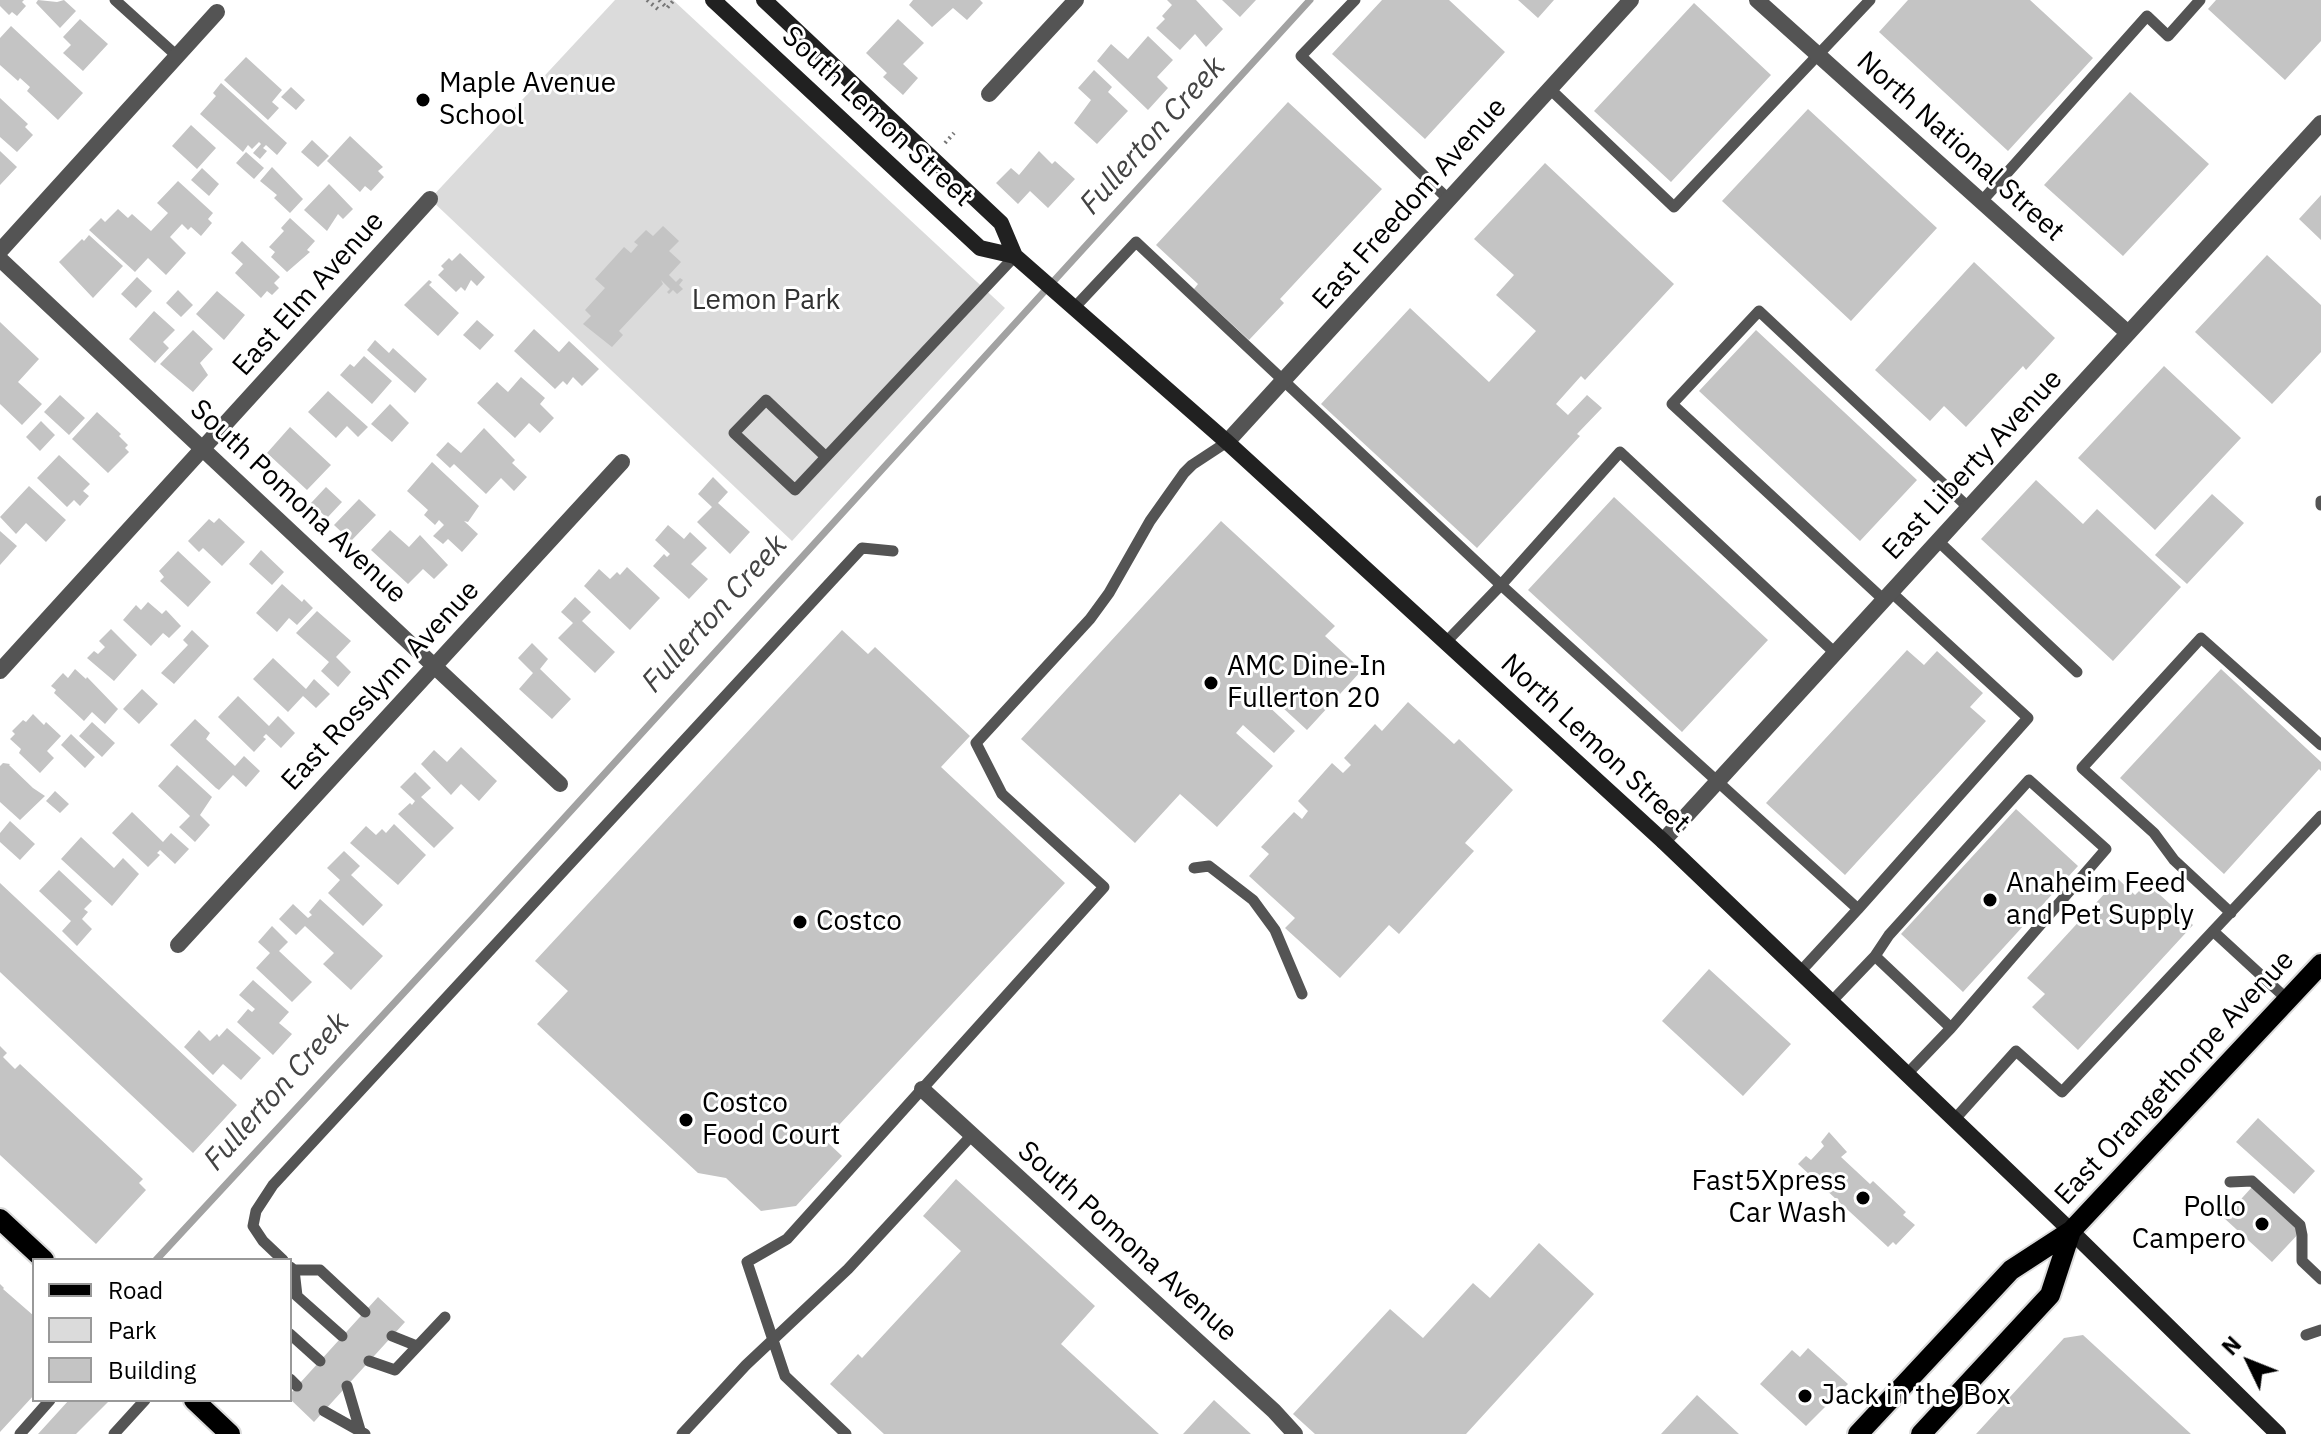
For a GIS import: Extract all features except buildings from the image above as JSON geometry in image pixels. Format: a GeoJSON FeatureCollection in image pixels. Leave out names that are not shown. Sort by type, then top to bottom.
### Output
{"type":"FeatureCollection","features":[{"type":"Feature","properties":{"kind":"main road","name":"East Orangethorpe Avenue"},"geometry":{"type":"LineString","coordinates":[[1858,1434],[2011,1270],[2071,1231],[2321,964]]}},
{"type":"Feature","properties":{"kind":"main road"},"geometry":{"type":"LineString","coordinates":[[0,1219],[42,1258]]}},
{"type":"Feature","properties":{"kind":"main road","name":"East Orangethorpe Avenue"},"geometry":{"type":"LineString","coordinates":[[1921,1434],[2050,1295],[2071,1231]]}},
{"type":"Feature","properties":{"kind":"main road"},"geometry":{"type":"LineString","coordinates":[[196,1402],[230,1434]]}},
{"type":"Feature","properties":{"kind":"street","name":"South Lemon Street"},"geometry":{"type":"LineString","coordinates":[[713,0],[980,248],[1015,256],[1075,307]]}},
{"type":"Feature","properties":{"kind":"street","name":"South Lemon Street"},"geometry":{"type":"LineString","coordinates":[[764,0],[1001,223],[1015,256]]}},
{"type":"Feature","properties":{"kind":"street"},"geometry":{"type":"LineString","coordinates":[[989,94],[1076,0]]}},
{"type":"Feature","properties":{"kind":"street","name":"East Freedom Avenue"},"geometry":{"type":"LineString","coordinates":[[1227,442],[1631,0]]}},
{"type":"Feature","properties":{"kind":"street","name":"North National Street"},"geometry":{"type":"LineString","coordinates":[[1757,0],[2128,333]]}},
{"type":"Feature","properties":{"kind":"street"},"geometry":{"type":"LineString","coordinates":[[0,251],[217,12]]}},
{"type":"Feature","properties":{"kind":"street","name":"East Liberty Avenue"},"geometry":{"type":"LineString","coordinates":[[1663,841],[2321,123]]}},
{"type":"Feature","properties":{"kind":"street","name":"East Elm Avenue"},"geometry":{"type":"LineString","coordinates":[[0,671],[430,199]]}},
{"type":"Feature","properties":{"kind":"street","name":"South Pomona Avenue"},"geometry":{"type":"LineString","coordinates":[[0,259],[560,784]]}},
{"type":"Feature","properties":{"kind":"street","name":"North Lemon Street"},"geometry":{"type":"LineString","coordinates":[[1075,307],[1663,841],[2071,1231]]}},
{"type":"Feature","properties":{"kind":"street","name":"East Rosslynn Avenue"},"geometry":{"type":"LineString","coordinates":[[178,945],[622,462]]}},
{"type":"Feature","properties":{"kind":"street","name":"South Pomona Avenue"},"geometry":{"type":"LineString","coordinates":[[922,1089],[1263,1401],[1295,1434]]}},
{"type":"Feature","properties":{"kind":"street"},"geometry":{"type":"LineString","coordinates":[[2071,1231],[2278,1434]]}},
{"type":"Feature","properties":{"kind":"lane"},"geometry":{"type":"LineString","coordinates":[[115,0],[177,56]]}},
{"type":"Feature","properties":{"kind":"lane"},"geometry":{"type":"LineString","coordinates":[[1355,0],[1301,56],[1449,200]]}},
{"type":"Feature","properties":{"kind":"lane"},"geometry":{"type":"LineString","coordinates":[[1550,89],[1674,207],[1870,0]]}},
{"type":"Feature","properties":{"kind":"lane"},"geometry":{"type":"LineString","coordinates":[[1982,201],[2147,16],[2168,36],[2200,0]]}},
{"type":"Feature","properties":{"kind":"lane"},"geometry":{"type":"LineString","coordinates":[[1075,307],[1136,242],[1501,585],[1858,909]]}},
{"type":"Feature","properties":{"kind":"lane"},"geometry":{"type":"LineString","coordinates":[[826,457],[766,400],[734,433],[795,490],[1015,256]]}},
{"type":"Feature","properties":{"kind":"lane"},"geometry":{"type":"LineString","coordinates":[[1800,972],[2028,718],[1672,404],[1759,311],[1969,508]]}},
{"type":"Feature","properties":{"kind":"lane"},"geometry":{"type":"LineString","coordinates":[[846,1434],[785,1376],[747,1262],[787,1239],[1104,887],[1002,794],[976,743],[1090,619],[1109,593],[1150,521],[1184,473],[1227,442]]}},
{"type":"Feature","properties":{"kind":"lane"},"geometry":{"type":"LineString","coordinates":[[1446,642],[1620,452],[1835,653]]}},
{"type":"Feature","properties":{"kind":"lane"},"geometry":{"type":"LineString","coordinates":[[1938,541],[2077,672]]}},
{"type":"Feature","properties":{"kind":"lane"},"geometry":{"type":"LineString","coordinates":[[281,1258],[253,1226],[256,1211],[273,1185],[862,548],[893,551]]}},
{"type":"Feature","properties":{"kind":"lane"},"geometry":{"type":"LineString","coordinates":[[2231,913],[2174,860],[2154,833],[2082,768],[2201,638],[2321,745]]}},
{"type":"Feature","properties":{"kind":"lane"},"geometry":{"type":"LineString","coordinates":[[1831,1002],[2029,780],[2106,849],[1951,1028],[1907,1074]]}},
{"type":"Feature","properties":{"kind":"lane"},"geometry":{"type":"LineString","coordinates":[[1954,1120],[2016,1051],[2062,1092],[2321,816]]}},
{"type":"Feature","properties":{"kind":"lane"},"geometry":{"type":"LineString","coordinates":[[1194,868],[1209,866],[1253,900],[1275,930],[1302,994]]}},
{"type":"Feature","properties":{"kind":"lane"},"geometry":{"type":"LineString","coordinates":[[2213,931],[2288,1000]]}},
{"type":"Feature","properties":{"kind":"lane"},"geometry":{"type":"LineString","coordinates":[[1875,956],[1951,1028]]}},
{"type":"Feature","properties":{"kind":"lane"},"geometry":{"type":"LineString","coordinates":[[682,1434],[772,1340],[848,1269],[972,1135]]}},
{"type":"Feature","properties":{"kind":"lane"},"geometry":{"type":"LineString","coordinates":[[2230,1182],[2252,1181],[2300,1225],[2302,1261],[2321,1279]]}},
{"type":"Feature","properties":{"kind":"lane"},"geometry":{"type":"LineString","coordinates":[[342,1336],[297,1296],[292,1268],[320,1270],[365,1312]]}},
{"type":"Feature","properties":{"kind":"lane"},"geometry":{"type":"LineString","coordinates":[[369,1361],[395,1370],[445,1317]]}},
{"type":"Feature","properties":{"kind":"lane"},"geometry":{"type":"LineString","coordinates":[[2306,1335],[2321,1330]]}},
{"type":"Feature","properties":{"kind":"lane"},"geometry":{"type":"LineString","coordinates":[[292,1336],[320,1361]]}},
{"type":"Feature","properties":{"kind":"lane"},"geometry":{"type":"LineString","coordinates":[[392,1336],[417,1346]]}},
{"type":"Feature","properties":{"kind":"lane"},"geometry":{"type":"LineString","coordinates":[[347,1386],[362,1432]]}},
{"type":"Feature","properties":{"kind":"lane"},"geometry":{"type":"LineString","coordinates":[[20,1434],[48,1402]]}},
{"type":"Feature","properties":{"kind":"lane"},"geometry":{"type":"LineString","coordinates":[[114,1434],[143,1402]]}},
{"type":"Feature","properties":{"kind":"lane"},"geometry":{"type":"LineString","coordinates":[[324,1411],[362,1432]]}},
{"type":"Feature","properties":{"kind":"path"},"geometry":{"type":"LineString","coordinates":[[647,0],[659,10]]}},
{"type":"Feature","properties":{"kind":"path"},"geometry":{"type":"LineString","coordinates":[[659,0],[667,8],[674,0]]}},
{"type":"Feature","properties":{"kind":"path"},"geometry":{"type":"LineString","coordinates":[[943,145],[954,133]]}},
{"type":"Feature","properties":{"kind":"green space","name":"Lemon Park"},"geometry":{"type":"Polygon","coordinates":[[[615,0],[673,0],[1005,308],[792,541],[430,199],[615,0]]]}},
{"type":"Feature","properties":{"kind":"waterway","name":"Fullerton Creek"},"geometry":{"type":"LineString","coordinates":[[158,1258],[474,917],[1310,0]]}},
{"type":"Feature","properties":{"kind":"place","name":"Maple Avenue School"},"geometry":{"type":"Point","coordinates":[423,100]}},
{"type":"Feature","properties":{"kind":"place","name":"AMC Dine-In Fullerton 20"},"geometry":{"type":"Point","coordinates":[1211,683]}},
{"type":"Feature","properties":{"kind":"place","name":"Anaheim Feed and Pet Supply"},"geometry":{"type":"Point","coordinates":[1990,900]}},
{"type":"Feature","properties":{"kind":"place","name":"Costco"},"geometry":{"type":"Point","coordinates":[800,922]}},
{"type":"Feature","properties":{"kind":"place","name":"Costco Food Court"},"geometry":{"type":"Point","coordinates":[686,1120]}},
{"type":"Feature","properties":{"kind":"place","name":"Fast5Xpress Car Wash"},"geometry":{"type":"Point","coordinates":[1863,1198]}},
{"type":"Feature","properties":{"kind":"place","name":"Pollo Campero"},"geometry":{"type":"Point","coordinates":[2262,1224]}},
{"type":"Feature","properties":{"kind":"place","name":"Jack in the Box"},"geometry":{"type":"Point","coordinates":[1805,1396]}}]}
